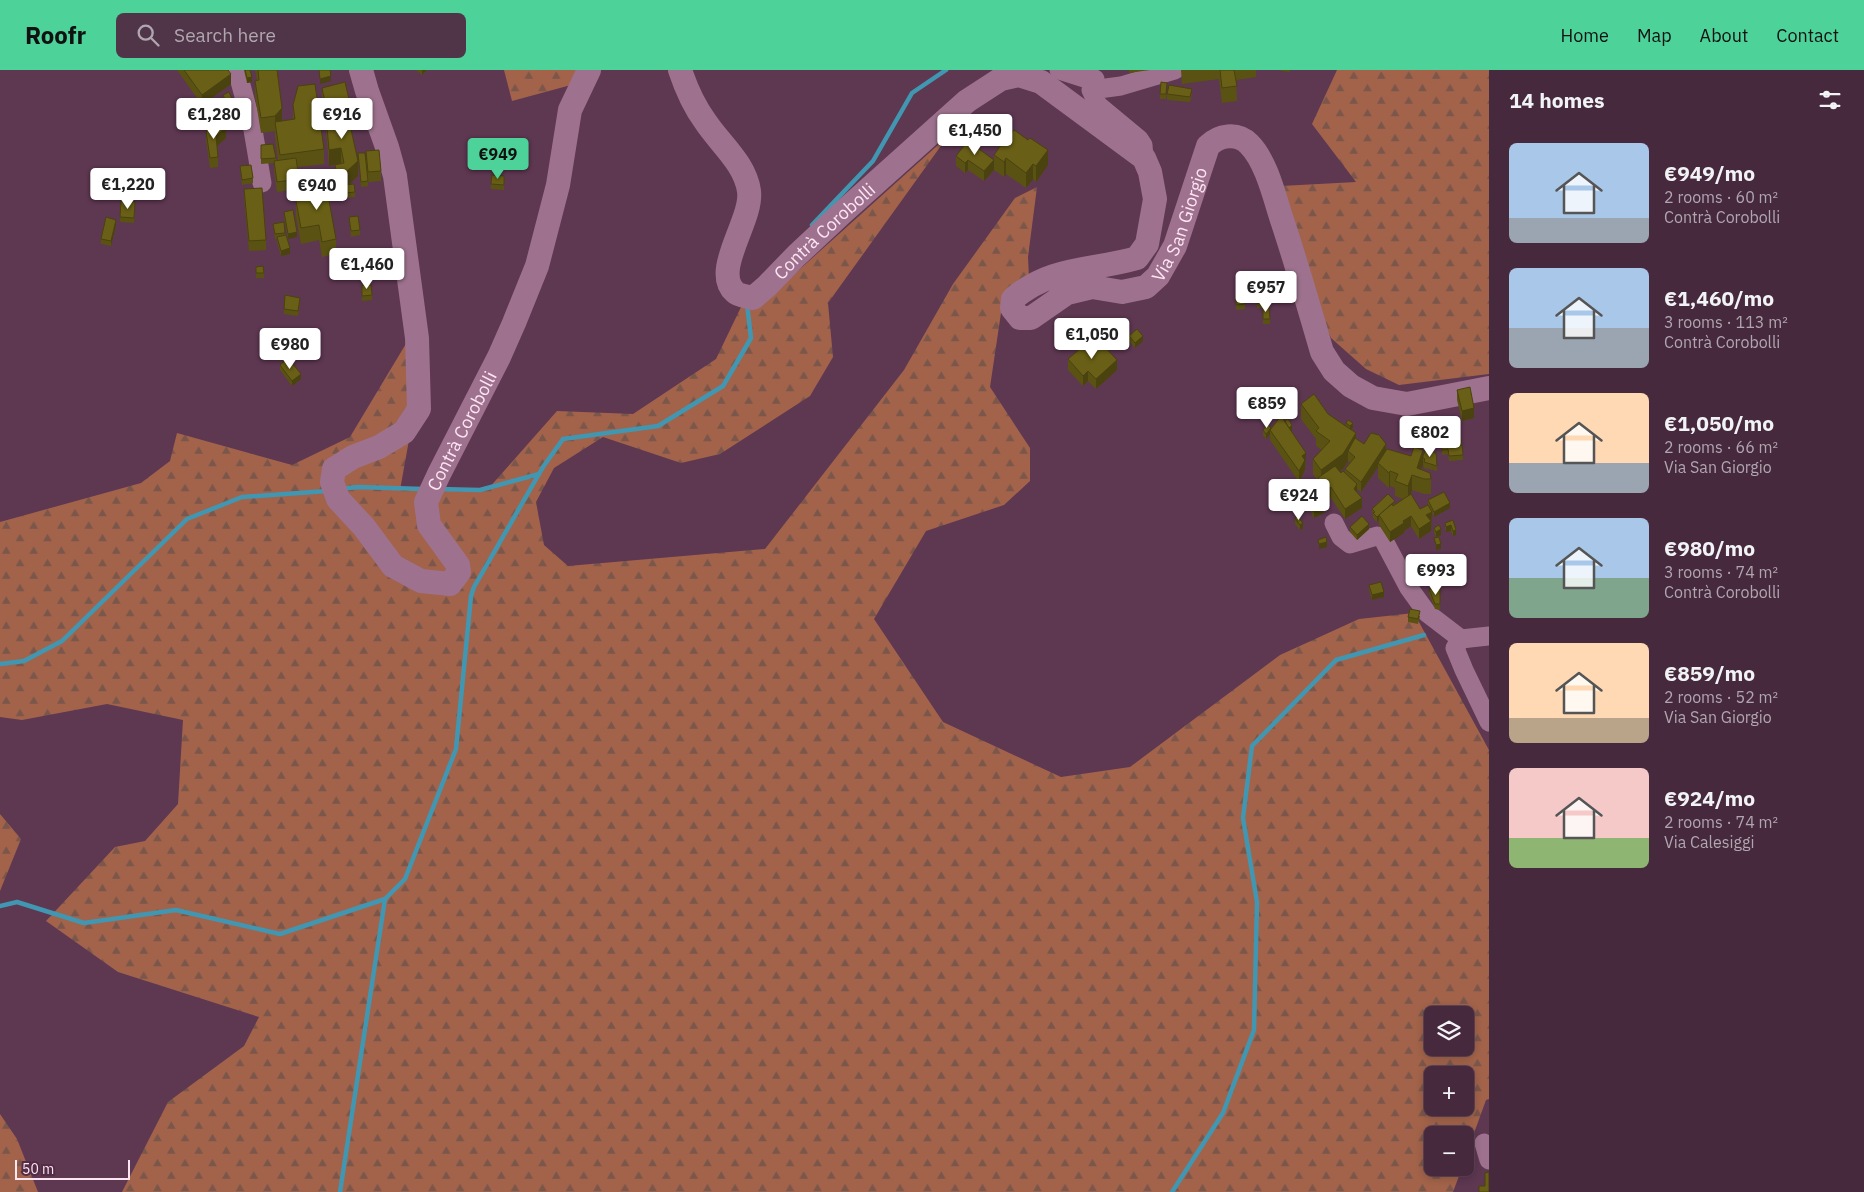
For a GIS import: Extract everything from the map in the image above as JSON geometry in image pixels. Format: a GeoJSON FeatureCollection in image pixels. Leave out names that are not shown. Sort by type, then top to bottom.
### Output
{"type":"FeatureCollection","features":[{"type":"Feature","properties":{"kind":"street"},"geometry":{"type":"LineString","coordinates":[[237,70],[253,130],[262,183]]}},
{"type":"Feature","properties":{"kind":"street","name":"Contrà Corobolli"},"geometry":{"type":"LineString","coordinates":[[361,70],[366,91],[387,147],[395,176],[417,338],[419,409],[404,432],[379,446],[353,456],[334,469],[335,490],[393,566],[421,581],[450,584],[459,572],[458,565],[429,525],[426,502],[499,357],[537,266],[558,185],[570,110],[589,70]]}},
{"type":"Feature","properties":{"kind":"street","name":"Contrà Corobolli"},"geometry":{"type":"LineString","coordinates":[[680,70],[686,88],[704,121],[743,170],[749,193],[744,222],[727,265],[728,283],[745,296],[768,286],[797,255],[842,213],[967,101],[1001,79],[1036,74]]}},
{"type":"Feature","properties":{"kind":"street"},"geometry":{"type":"LineString","coordinates":[[1144,158],[1143,144],[1098,105],[1091,90],[1121,86],[1175,70]]}},
{"type":"Feature","properties":{"kind":"street"},"geometry":{"type":"LineString","coordinates":[[1036,74],[1144,158]]}},
{"type":"Feature","properties":{"kind":"street"},"geometry":{"type":"LineString","coordinates":[[1036,74],[1095,79]]}},
{"type":"Feature","properties":{"kind":"street","name":"Via San Giorgio"},"geometry":{"type":"LineString","coordinates":[[1144,158],[1150,172],[1155,199],[1147,244],[1137,258],[1065,272],[1026,288],[1013,299],[1012,308],[1020,318],[1031,318],[1067,293],[1092,287],[1122,292],[1146,287],[1158,276],[1175,246],[1208,146],[1214,141],[1228,136],[1237,137],[1249,144],[1267,171],[1322,352],[1334,370],[1351,386],[1373,398],[1407,404],[1489,387]]}},
{"type":"Feature","properties":{"kind":"street"},"geometry":{"type":"LineString","coordinates":[[1334,522],[1341,537],[1350,544],[1378,536],[1382,537],[1409,588],[1427,613],[1461,639],[1489,636]]}},
{"type":"Feature","properties":{"kind":"street"},"geometry":{"type":"LineString","coordinates":[[1461,639],[1455,648],[1489,722]]}},
{"type":"Feature","properties":{"kind":"green space"},"geometry":{"type":"Polygon","coordinates":[[[504,70],[582,70],[571,85],[512,101],[504,70]]]}},
{"type":"Feature","properties":{"kind":"green space"},"geometry":{"type":"Polygon","coordinates":[[[1337,70],[1489,70],[1489,374],[1399,385],[1366,369],[1331,338],[1310,292],[1281,186],[1356,182],[1312,124],[1337,70]]]}},
{"type":"Feature","properties":{"kind":"green space"},"geometry":{"type":"Polygon","coordinates":[[[948,136],[828,303],[833,357],[810,396],[720,454],[681,463],[603,437],[554,468],[536,502],[544,545],[568,566],[765,549],[904,370],[953,284],[1015,198],[1037,187],[1028,257],[1029,278],[1001,313],[990,387],[1030,448],[1030,481],[1004,505],[926,531],[874,619],[943,722],[1061,777],[1130,767],[1280,655],[1359,619],[1414,613],[1489,750],[1489,1099],[1486,1100],[1474,1133],[1474,1126],[1424,1126],[1424,1176],[1459,1176],[1453,1192],[122,1192],[168,1102],[244,1046],[259,1017],[118,972],[46,921],[115,847],[145,841],[178,804],[183,720],[107,704],[22,720],[0,717],[0,522],[141,483],[170,461],[177,433],[292,465],[350,437],[410,337],[416,401],[400,490],[488,489],[557,411],[633,414],[716,359],[742,305],[760,305],[948,136]]]}},
{"type":"Feature","properties":{"kind":"green space"},"geometry":{"type":"Polygon","coordinates":[[[0,814],[21,839],[0,891],[0,814]]]}},
{"type":"Feature","properties":{"kind":"green space"},"geometry":{"type":"Polygon","coordinates":[[[0,1114],[17,1139],[38,1192],[0,1192],[0,1114]]]}},
{"type":"Feature","properties":{"kind":"building"},"geometry":{"type":"Polygon","coordinates":[[[184,70],[228,70],[231,74],[202,95],[184,70]]]}},
{"type":"Feature","properties":{"kind":"building"},"geometry":{"type":"Polygon","coordinates":[[[245,70],[250,70],[252,77],[247,78],[245,70]]]}},
{"type":"Feature","properties":{"kind":"building"},"geometry":{"type":"Polygon","coordinates":[[[258,70],[277,70],[282,108],[275,116],[261,118],[255,81],[259,80],[258,70]]]}},
{"type":"Feature","properties":{"kind":"building"},"geometry":{"type":"Polygon","coordinates":[[[319,70],[330,70],[331,76],[320,79],[319,70]]]}},
{"type":"Feature","properties":{"kind":"building"},"geometry":{"type":"Polygon","coordinates":[[[1220,70],[1234,70],[1237,86],[1222,88],[1220,70]]]}},
{"type":"Feature","properties":{"kind":"building"},"geometry":{"type":"Polygon","coordinates":[[[345,82],[352,112],[348,113],[347,111],[328,116],[322,88],[345,82]]]}},
{"type":"Feature","properties":{"kind":"building"},"geometry":{"type":"Polygon","coordinates":[[[1161,82],[1167,83],[1166,94],[1160,94],[1161,82]]]}},
{"type":"Feature","properties":{"kind":"building"},"geometry":{"type":"Polygon","coordinates":[[[315,84],[324,149],[280,155],[275,122],[295,119],[293,105],[298,86],[315,84]]]}},
{"type":"Feature","properties":{"kind":"building"},"geometry":{"type":"Polygon","coordinates":[[[1169,85],[1192,89],[1190,97],[1167,94],[1169,85]]]}},
{"type":"Feature","properties":{"kind":"building"},"geometry":{"type":"Polygon","coordinates":[[[229,92],[232,99],[226,102],[223,95],[229,92]]]}},
{"type":"Feature","properties":{"kind":"building"},"geometry":{"type":"Polygon","coordinates":[[[347,111],[358,161],[345,173],[337,175],[335,165],[344,163],[341,148],[329,150],[326,116],[347,111]]]}},
{"type":"Feature","properties":{"kind":"building"},"geometry":{"type":"Polygon","coordinates":[[[226,123],[226,128],[216,136],[218,157],[210,158],[206,131],[226,123]]]}},
{"type":"Feature","properties":{"kind":"building"},"geometry":{"type":"Polygon","coordinates":[[[1014,130],[1028,140],[1030,138],[1048,150],[1036,166],[1033,164],[1026,173],[1006,158],[1004,162],[994,155],[1008,135],[1014,130]]]}},
{"type":"Feature","properties":{"kind":"building"},"geometry":{"type":"Polygon","coordinates":[[[968,141],[994,160],[984,171],[968,160],[965,163],[956,156],[968,141]]]}},
{"type":"Feature","properties":{"kind":"building"},"geometry":{"type":"Polygon","coordinates":[[[273,144],[276,158],[261,159],[261,145],[273,144]]]}},
{"type":"Feature","properties":{"kind":"building"},"geometry":{"type":"Polygon","coordinates":[[[379,150],[381,171],[368,172],[366,151],[379,150]]]}},
{"type":"Feature","properties":{"kind":"building"},"geometry":{"type":"Polygon","coordinates":[[[358,153],[365,153],[368,181],[361,182],[358,153]]]}},
{"type":"Feature","properties":{"kind":"building"},"geometry":{"type":"Polygon","coordinates":[[[296,158],[299,179],[277,182],[274,161],[296,158]]]}},
{"type":"Feature","properties":{"kind":"building"},"geometry":{"type":"Polygon","coordinates":[[[251,165],[253,178],[242,180],[240,166],[251,165]]]}},
{"type":"Feature","properties":{"kind":"building"},"geometry":{"type":"Polygon","coordinates":[[[492,175],[504,176],[504,185],[491,184],[492,175]]]}},
{"type":"Feature","properties":{"kind":"building"},"geometry":{"type":"Polygon","coordinates":[[[326,184],[336,239],[322,242],[319,225],[301,228],[296,201],[304,199],[302,188],[326,184]]]}},
{"type":"Feature","properties":{"kind":"building"},"geometry":{"type":"Polygon","coordinates":[[[354,184],[355,192],[346,193],[345,185],[354,184]]]}},
{"type":"Feature","properties":{"kind":"building"},"geometry":{"type":"Polygon","coordinates":[[[262,188],[266,240],[249,241],[244,189],[262,188]]]}},
{"type":"Feature","properties":{"kind":"building"},"geometry":{"type":"Polygon","coordinates":[[[121,201],[135,202],[134,218],[120,217],[121,201]]]}},
{"type":"Feature","properties":{"kind":"building"},"geometry":{"type":"Polygon","coordinates":[[[293,210],[297,232],[288,234],[284,212],[293,210]]]}},
{"type":"Feature","properties":{"kind":"building"},"geometry":{"type":"Polygon","coordinates":[[[358,216],[360,230],[351,231],[349,217],[358,216]]]}},
{"type":"Feature","properties":{"kind":"building"},"geometry":{"type":"Polygon","coordinates":[[[106,217],[116,220],[111,241],[101,239],[106,217]]]}},
{"type":"Feature","properties":{"kind":"building"},"geometry":{"type":"Polygon","coordinates":[[[284,222],[285,233],[275,234],[273,224],[284,222]]]}},
{"type":"Feature","properties":{"kind":"building"},"geometry":{"type":"Polygon","coordinates":[[[286,235],[290,248],[281,251],[277,237],[286,235]]]}},
{"type":"Feature","properties":{"kind":"building"},"geometry":{"type":"Polygon","coordinates":[[[263,266],[264,273],[256,273],[256,267],[263,266]]]}},
{"type":"Feature","properties":{"kind":"building"},"geometry":{"type":"Polygon","coordinates":[[[362,285],[371,285],[372,295],[362,296],[362,285]]]}},
{"type":"Feature","properties":{"kind":"building"},"geometry":{"type":"Polygon","coordinates":[[[1260,287],[1261,295],[1254,296],[1253,289],[1260,287]]]}},
{"type":"Feature","properties":{"kind":"building"},"geometry":{"type":"Polygon","coordinates":[[[1245,292],[1245,304],[1236,305],[1236,293],[1245,292]]]}},
{"type":"Feature","properties":{"kind":"building"},"geometry":{"type":"Polygon","coordinates":[[[285,295],[300,298],[298,311],[284,309],[285,295]]]}},
{"type":"Feature","properties":{"kind":"building"},"geometry":{"type":"Polygon","coordinates":[[[1257,299],[1263,299],[1263,303],[1257,303],[1257,299]]]}},
{"type":"Feature","properties":{"kind":"building"},"geometry":{"type":"Polygon","coordinates":[[[1263,307],[1269,307],[1270,319],[1263,319],[1263,307]]]}},
{"type":"Feature","properties":{"kind":"building"},"geometry":{"type":"Polygon","coordinates":[[[1137,329],[1143,336],[1135,343],[1129,336],[1137,329]]]}},
{"type":"Feature","properties":{"kind":"building"},"geometry":{"type":"Polygon","coordinates":[[[1088,342],[1095,350],[1102,344],[1117,360],[1096,379],[1088,371],[1083,376],[1068,359],[1088,342]]]}},
{"type":"Feature","properties":{"kind":"building"},"geometry":{"type":"Polygon","coordinates":[[[276,346],[282,351],[279,356],[273,352],[276,346]]]}},
{"type":"Feature","properties":{"kind":"building"},"geometry":{"type":"Polygon","coordinates":[[[288,358],[301,374],[292,381],[280,365],[288,358]]]}},
{"type":"Feature","properties":{"kind":"building"},"geometry":{"type":"Polygon","coordinates":[[[1470,387],[1474,408],[1462,411],[1457,390],[1470,387]]]}},
{"type":"Feature","properties":{"kind":"building"},"geometry":{"type":"Polygon","coordinates":[[[1314,394],[1328,414],[1356,433],[1343,454],[1321,470],[1313,459],[1330,441],[1316,431],[1319,428],[1301,404],[1314,394]]]}},
{"type":"Feature","properties":{"kind":"building"},"geometry":{"type":"Polygon","coordinates":[[[1278,399],[1281,406],[1274,409],[1271,403],[1278,399]]]}},
{"type":"Feature","properties":{"kind":"building"},"geometry":{"type":"Polygon","coordinates":[[[1288,399],[1292,409],[1285,411],[1282,401],[1288,399]]]}},
{"type":"Feature","properties":{"kind":"building"},"geometry":{"type":"Polygon","coordinates":[[[1281,416],[1306,453],[1302,456],[1305,460],[1299,471],[1270,430],[1281,416]]]}},
{"type":"Feature","properties":{"kind":"building"},"geometry":{"type":"Polygon","coordinates":[[[1288,419],[1292,425],[1289,428],[1285,421],[1288,419]]]}},
{"type":"Feature","properties":{"kind":"building"},"geometry":{"type":"Polygon","coordinates":[[[1348,420],[1353,423],[1350,426],[1346,423],[1348,420]]]}},
{"type":"Feature","properties":{"kind":"building"},"geometry":{"type":"Polygon","coordinates":[[[1268,424],[1271,428],[1266,434],[1263,430],[1268,424]]]}},
{"type":"Feature","properties":{"kind":"building"},"geometry":{"type":"Polygon","coordinates":[[[1371,433],[1379,435],[1386,444],[1361,482],[1345,469],[1355,457],[1348,451],[1355,438],[1364,444],[1371,433]]]}},
{"type":"Feature","properties":{"kind":"building"},"geometry":{"type":"Polygon","coordinates":[[[1461,437],[1461,443],[1456,443],[1455,438],[1461,437]]]}},
{"type":"Feature","properties":{"kind":"building"},"geometry":{"type":"Polygon","coordinates":[[[1462,445],[1463,455],[1449,456],[1448,449],[1442,450],[1442,446],[1462,445]]]}},
{"type":"Feature","properties":{"kind":"building"},"geometry":{"type":"Polygon","coordinates":[[[1414,447],[1423,450],[1417,468],[1430,473],[1431,479],[1412,475],[1408,486],[1395,481],[1398,474],[1390,471],[1389,473],[1378,463],[1387,449],[1411,456],[1414,447]]]}},
{"type":"Feature","properties":{"kind":"building"},"geometry":{"type":"Polygon","coordinates":[[[1425,451],[1436,453],[1437,466],[1424,462],[1423,456],[1425,451]]]}},
{"type":"Feature","properties":{"kind":"building"},"geometry":{"type":"Polygon","coordinates":[[[1335,466],[1341,473],[1343,471],[1357,484],[1354,489],[1362,498],[1345,509],[1331,487],[1326,490],[1318,478],[1335,466]]]}},
{"type":"Feature","properties":{"kind":"building"},"geometry":{"type":"Polygon","coordinates":[[[1304,486],[1307,490],[1291,502],[1288,498],[1304,486]]]}},
{"type":"Feature","properties":{"kind":"building"},"geometry":{"type":"Polygon","coordinates":[[[1444,492],[1450,503],[1434,512],[1428,500],[1444,492]]]}},
{"type":"Feature","properties":{"kind":"building"},"geometry":{"type":"Polygon","coordinates":[[[1388,494],[1395,501],[1377,517],[1372,509],[1388,494]]]}},
{"type":"Feature","properties":{"kind":"building"},"geometry":{"type":"Polygon","coordinates":[[[1411,494],[1420,509],[1428,505],[1432,512],[1426,515],[1431,521],[1419,529],[1411,516],[1390,532],[1379,515],[1392,504],[1393,506],[1411,494]]]}},
{"type":"Feature","properties":{"kind":"building"},"geometry":{"type":"Polygon","coordinates":[[[1318,495],[1324,508],[1314,512],[1307,500],[1318,495]]]}},
{"type":"Feature","properties":{"kind":"building"},"geometry":{"type":"Polygon","coordinates":[[[1362,516],[1369,524],[1357,535],[1350,527],[1362,516]]]}},
{"type":"Feature","properties":{"kind":"building"},"geometry":{"type":"Polygon","coordinates":[[[1298,517],[1303,523],[1300,525],[1295,518],[1298,517]]]}},
{"type":"Feature","properties":{"kind":"building"},"geometry":{"type":"Polygon","coordinates":[[[1453,520],[1456,530],[1453,531],[1451,525],[1446,527],[1445,523],[1453,520]]]}},
{"type":"Feature","properties":{"kind":"building"},"geometry":{"type":"Polygon","coordinates":[[[1439,525],[1441,529],[1436,532],[1434,528],[1439,525]]]}},
{"type":"Feature","properties":{"kind":"building"},"geometry":{"type":"Polygon","coordinates":[[[1326,537],[1327,542],[1319,544],[1318,540],[1326,537]]]}},
{"type":"Feature","properties":{"kind":"building"},"geometry":{"type":"Polygon","coordinates":[[[1439,537],[1441,544],[1436,545],[1434,538],[1439,537]]]}},
{"type":"Feature","properties":{"kind":"building"},"geometry":{"type":"Polygon","coordinates":[[[1381,582],[1384,592],[1372,595],[1369,585],[1381,582]]]}},
{"type":"Feature","properties":{"kind":"building"},"geometry":{"type":"Polygon","coordinates":[[[1429,589],[1440,589],[1440,604],[1435,604],[1429,589]]]}},
{"type":"Feature","properties":{"kind":"building"},"geometry":{"type":"Polygon","coordinates":[[[1410,609],[1420,611],[1418,619],[1408,617],[1410,609]]]}},
{"type":"Feature","properties":{"kind":"building"},"geometry":{"type":"Polygon","coordinates":[[[1489,1172],[1489,1192],[1479,1192],[1479,1186],[1485,1186],[1485,1173],[1489,1172]]]}},
{"type":"Feature","properties":{"kind":"waterway"},"geometry":{"type":"LineString","coordinates":[[812,225],[873,161],[912,93],[946,70]]}},
{"type":"Feature","properties":{"kind":"waterway"},"geometry":{"type":"LineString","coordinates":[[0,906],[17,902],[84,923],[176,910],[280,934],[385,899],[405,879],[456,749],[471,596],[474,587],[543,467],[563,439],[658,426],[723,386],[751,338],[747,304]]}},
{"type":"Feature","properties":{"kind":"waterway"},"geometry":{"type":"LineString","coordinates":[[439,489],[480,490],[539,474]]}},
{"type":"Feature","properties":{"kind":"waterway"},"geometry":{"type":"LineString","coordinates":[[342,489],[357,487],[424,489]]}},
{"type":"Feature","properties":{"kind":"waterway"},"geometry":{"type":"LineString","coordinates":[[0,664],[24,661],[62,641],[187,519],[242,497],[327,491]]}},
{"type":"Feature","properties":{"kind":"waterway"},"geometry":{"type":"LineString","coordinates":[[1172,1192],[1223,1113],[1254,1030],[1257,902],[1243,818],[1252,746],[1336,660],[1424,635]]}},
{"type":"Feature","properties":{"kind":"waterway"},"geometry":{"type":"LineString","coordinates":[[340,1192],[385,899]]}}]}
